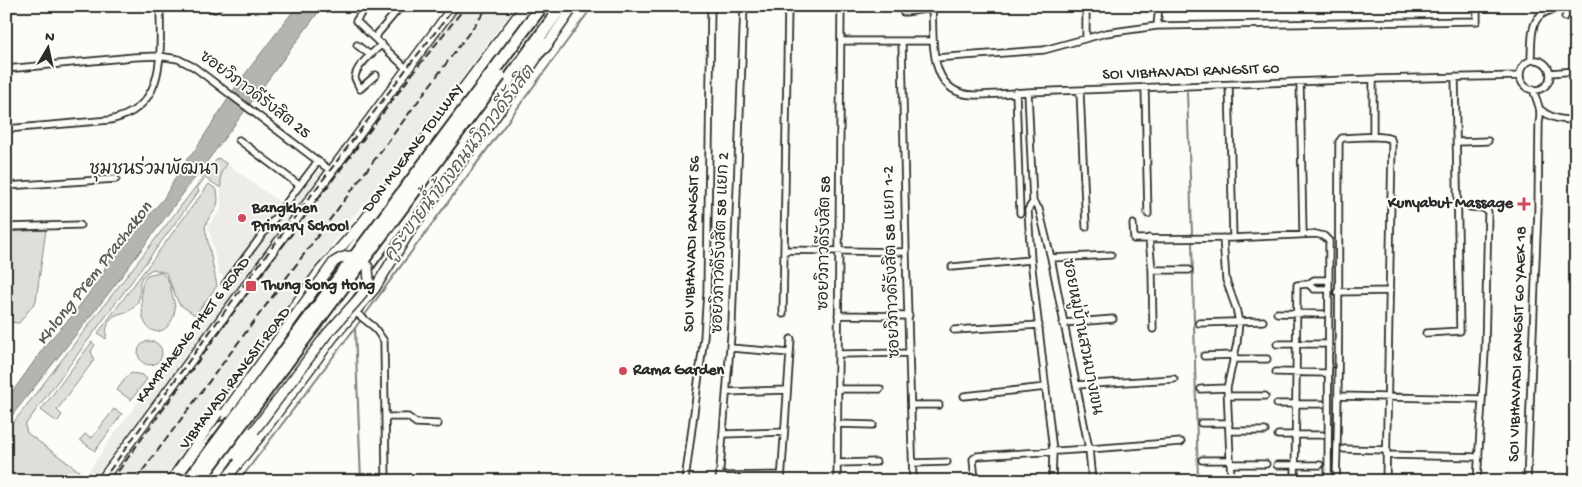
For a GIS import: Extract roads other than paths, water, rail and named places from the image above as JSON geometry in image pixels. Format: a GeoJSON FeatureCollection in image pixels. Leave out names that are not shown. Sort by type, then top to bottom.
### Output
{"type":"FeatureCollection","features":[{"type":"Feature","properties":{"kind":"highway","name":"VIBHAVADI RANGSIT ROAD"},"geometry":{"type":"LineString","coordinates":[[180,481],[240,403],[532,6]]}},
{"type":"Feature","properties":{"kind":"highway","name":"DON MUEANG TOLLWAY"},"geometry":{"type":"LineString","coordinates":[[188,481],[542,6]]}},
{"type":"Feature","properties":{"kind":"highway","name":"DON MUEANG TOLLWAY"},"geometry":{"type":"LineString","coordinates":[[199,481],[552,6]]}},
{"type":"Feature","properties":{"kind":"highway"},"geometry":{"type":"LineString","coordinates":[[210,481],[402,219],[501,90],[562,6]]}},
{"type":"Feature","properties":{"kind":"highway"},"geometry":{"type":"LineString","coordinates":[[481,74],[510,25]]}},
{"type":"Feature","properties":{"kind":"highway"},"geometry":{"type":"LineString","coordinates":[[501,90],[547,44]]}},
{"type":"Feature","properties":{"kind":"main road","name":"KAMPHAENG PHET 6 ROAD"},"geometry":{"type":"LineString","coordinates":[[101,481],[454,6]]}},
{"type":"Feature","properties":{"kind":"main road","name":"VIBHAVADI RANGSIT ROAD"},"geometry":{"type":"LineString","coordinates":[[171,481],[320,271],[363,222],[525,6]]}},
{"type":"Feature","properties":{"kind":"main road"},"geometry":{"type":"LineString","coordinates":[[224,481],[334,336],[360,316],[412,228],[493,120],[574,6]]}},
{"type":"Feature","properties":{"kind":"main road"},"geometry":{"type":"LineString","coordinates":[[186,460],[225,413],[334,262],[341,257],[349,256],[360,259],[368,267],[369,282],[360,297],[327,334],[254,431],[224,481]]}},
{"type":"Feature","properties":{"kind":"street"},"geometry":{"type":"LineString","coordinates":[[6,7],[13,6]]}},
{"type":"Feature","properties":{"kind":"street"},"geometry":{"type":"LineString","coordinates":[[6,129],[122,117],[139,106],[150,94],[157,79],[160,56],[160,6]]}},
{"type":"Feature","properties":{"kind":"street"},"geometry":{"type":"LineString","coordinates":[[207,6],[215,9],[220,6]]}},
{"type":"Feature","properties":{"kind":"street"},"geometry":{"type":"LineString","coordinates":[[375,37],[401,6]]}},
{"type":"Feature","properties":{"kind":"street","name":"SOI VIBHAVADI RANGSIT 56"},"geometry":{"type":"LineString","coordinates":[[685,481],[704,337],[707,293],[711,6]]}},
{"type":"Feature","properties":{"kind":"street","name":"ซอยวิภาวดีรังสิต 58 แยก 2"},"geometry":{"type":"LineString","coordinates":[[720,478],[731,348],[744,6]]}},
{"type":"Feature","properties":{"kind":"street"},"geometry":{"type":"LineString","coordinates":[[783,314],[788,6]]}},
{"type":"Feature","properties":{"kind":"street","name":"ซอยวิภาวดีรังสิต 58"},"geometry":{"type":"LineString","coordinates":[[837,481],[841,6]]}},
{"type":"Feature","properties":{"kind":"street"},"geometry":{"type":"LineString","coordinates":[[900,6],[903,12],[932,7]]}},
{"type":"Feature","properties":{"kind":"street"},"geometry":{"type":"LineString","coordinates":[[1157,26],[1160,6]]}},
{"type":"Feature","properties":{"kind":"street"},"geometry":{"type":"LineString","coordinates":[[935,58],[1044,50],[1106,33],[1157,26],[1477,20],[1477,6]]}},
{"type":"Feature","properties":{"kind":"street","name":"SOI VIBHAVADI RANGSIT 60"},"geometry":{"type":"LineString","coordinates":[[932,7],[933,41],[939,75],[948,86],[960,93],[974,95],[1373,79],[1520,76]]}},
{"type":"Feature","properties":{"kind":"street"},"geometry":{"type":"LineString","coordinates":[[1565,17],[1572,7]]}},
{"type":"Feature","properties":{"kind":"street"},"geometry":{"type":"LineString","coordinates":[[1532,60],[1532,36],[1534,22],[1538,15],[1546,11],[1576,7]]}},
{"type":"Feature","properties":{"kind":"street"},"geometry":{"type":"LineString","coordinates":[[1086,9],[1086,38]]}},
{"type":"Feature","properties":{"kind":"street"},"geometry":{"type":"LineString","coordinates":[[362,12],[356,21],[407,68]]}},
{"type":"Feature","properties":{"kind":"street"},"geometry":{"type":"LineString","coordinates":[[841,41],[933,41]]}},
{"type":"Feature","properties":{"kind":"street","name":"ซอยวิภาวดีรังสิต 58 แยก 1-2"},"geometry":{"type":"LineString","coordinates":[[902,42],[913,481]]}},
{"type":"Feature","properties":{"kind":"street"},"geometry":{"type":"LineString","coordinates":[[376,75],[360,90],[355,78],[358,70],[382,44]]}},
{"type":"Feature","properties":{"kind":"street"},"geometry":{"type":"LineString","coordinates":[[357,45],[370,55]]}},
{"type":"Feature","properties":{"kind":"street","name":"ซอยวิภาวดีรังสิต 25"},"geometry":{"type":"LineString","coordinates":[[6,69],[134,57],[160,56],[186,62],[331,171]]}},
{"type":"Feature","properties":{"kind":"street"},"geometry":{"type":"LineString","coordinates":[[1532,60],[1541,61],[1550,73],[1546,85],[1538,89],[1524,85],[1520,76],[1522,68],[1532,60]]}},
{"type":"Feature","properties":{"kind":"street"},"geometry":{"type":"LineString","coordinates":[[1550,73],[1576,72]]}},
{"type":"Feature","properties":{"kind":"street"},"geometry":{"type":"LineString","coordinates":[[1426,334],[1460,331],[1458,142],[1455,77]]}},
{"type":"Feature","properties":{"kind":"street"},"geometry":{"type":"LineString","coordinates":[[1373,79],[1373,137]]}},
{"type":"Feature","properties":{"kind":"street"},"geometry":{"type":"LineString","coordinates":[[1300,82],[1303,234]]}},
{"type":"Feature","properties":{"kind":"street"},"geometry":{"type":"LineString","coordinates":[[1229,85],[1233,238]]}},
{"type":"Feature","properties":{"kind":"street"},"geometry":{"type":"LineString","coordinates":[[1145,88],[1148,214]]}},
{"type":"Feature","properties":{"kind":"street","name":"SOI VIBHAVADI RANGSIT 60 YAEK 18"},"geometry":{"type":"LineString","coordinates":[[1527,481],[1538,210],[1539,123],[1541,110],[1534,89]]}},
{"type":"Feature","properties":{"kind":"street"},"geometry":{"type":"LineString","coordinates":[[1080,91],[1086,227]]}},
{"type":"Feature","properties":{"kind":"street"},"geometry":{"type":"LineString","coordinates":[[1016,92],[1020,213]]}},
{"type":"Feature","properties":{"kind":"street","name":"ซอยหมู่บ้านสวนบางเขน"},"geometry":{"type":"LineString","coordinates":[[1028,92],[1033,202],[1039,210],[1051,258],[1089,449],[1092,481]]}},
{"type":"Feature","properties":{"kind":"street"},"geometry":{"type":"LineString","coordinates":[[1541,110],[1548,116],[1562,120],[1576,120]]}},
{"type":"Feature","properties":{"kind":"street"},"geometry":{"type":"LineString","coordinates":[[1336,481],[1339,396],[1337,292],[1338,142],[1342,138],[1387,137],[1391,139],[1392,143],[1386,481]]}},
{"type":"Feature","properties":{"kind":"street"},"geometry":{"type":"LineString","coordinates":[[239,140],[300,185]]}},
{"type":"Feature","properties":{"kind":"street"},"geometry":{"type":"LineString","coordinates":[[1458,142],[1488,141]]}},
{"type":"Feature","properties":{"kind":"street"},"geometry":{"type":"LineString","coordinates":[[225,284],[318,161]]}},
{"type":"Feature","properties":{"kind":"street"},"geometry":{"type":"LineString","coordinates":[[6,186],[116,179]]}},
{"type":"Feature","properties":{"kind":"street","name":"ซอยหมู่บ้านสวนบางเขน"},"geometry":{"type":"LineString","coordinates":[[1033,202],[1028,210],[1053,451],[1052,481]]}},
{"type":"Feature","properties":{"kind":"street"},"geometry":{"type":"LineString","coordinates":[[1470,207],[1484,208],[1488,212],[1482,399],[1477,481]]}},
{"type":"Feature","properties":{"kind":"street"},"geometry":{"type":"LineString","coordinates":[[1133,224],[1134,239],[1233,238],[1303,234],[1324,236],[1329,242],[1328,481]]}},
{"type":"Feature","properties":{"kind":"street"},"geometry":{"type":"LineString","coordinates":[[6,227],[80,225]]}},
{"type":"Feature","properties":{"kind":"street"},"geometry":{"type":"LineString","coordinates":[[1149,238],[1154,329]]}},
{"type":"Feature","properties":{"kind":"street"},"geometry":{"type":"LineString","coordinates":[[1223,238],[1226,280],[1239,322],[1228,388],[1231,481]]}},
{"type":"Feature","properties":{"kind":"street"},"geometry":{"type":"LineString","coordinates":[[784,250],[906,252]]}},
{"type":"Feature","properties":{"kind":"street"},"geometry":{"type":"LineString","coordinates":[[1051,258],[1111,255]]}},
{"type":"Feature","properties":{"kind":"street"},"geometry":{"type":"LineString","coordinates":[[952,267],[1032,260]]}},
{"type":"Feature","properties":{"kind":"street"},"geometry":{"type":"LineString","coordinates":[[1152,270],[1189,270]]}},
{"type":"Feature","properties":{"kind":"street"},"geometry":{"type":"LineString","coordinates":[[1295,481],[1297,285],[1308,284],[1314,280],[1330,280]]}},
{"type":"Feature","properties":{"kind":"street"},"geometry":{"type":"LineString","coordinates":[[1308,284],[1314,288],[1329,289]]}},
{"type":"Feature","properties":{"kind":"street"},"geometry":{"type":"LineString","coordinates":[[1337,292],[1390,291]]}},
{"type":"Feature","properties":{"kind":"street"},"geometry":{"type":"LineString","coordinates":[[1277,313],[1323,314]]}},
{"type":"Feature","properties":{"kind":"street"},"geometry":{"type":"LineString","coordinates":[[360,316],[379,333],[384,341],[386,481]]}},
{"type":"Feature","properties":{"kind":"street"},"geometry":{"type":"LineString","coordinates":[[838,316],[909,316]]}},
{"type":"Feature","properties":{"kind":"street"},"geometry":{"type":"LineString","coordinates":[[1063,322],[1113,319]]}},
{"type":"Feature","properties":{"kind":"street"},"geometry":{"type":"LineString","coordinates":[[1199,323],[1263,321]]}},
{"type":"Feature","properties":{"kind":"street"},"geometry":{"type":"LineString","coordinates":[[954,330],[1039,324]]}},
{"type":"Feature","properties":{"kind":"street"},"geometry":{"type":"LineString","coordinates":[[720,478],[781,478],[791,339]]}},
{"type":"Feature","properties":{"kind":"street"},"geometry":{"type":"LineString","coordinates":[[1277,344],[1324,344]]}},
{"type":"Feature","properties":{"kind":"street"},"geometry":{"type":"LineString","coordinates":[[731,348],[790,353]]}},
{"type":"Feature","properties":{"kind":"street"},"geometry":{"type":"LineString","coordinates":[[838,354],[909,353]]}},
{"type":"Feature","properties":{"kind":"street"},"geometry":{"type":"LineString","coordinates":[[1204,356],[1267,359]]}},
{"type":"Feature","properties":{"kind":"street"},"geometry":{"type":"LineString","coordinates":[[1276,372],[1325,373]]}},
{"type":"Feature","properties":{"kind":"street"},"geometry":{"type":"LineString","coordinates":[[1076,385],[1174,379]]}},
{"type":"Feature","properties":{"kind":"street"},"geometry":{"type":"LineString","coordinates":[[964,396],[1046,388]]}},
{"type":"Feature","properties":{"kind":"street"},"geometry":{"type":"LineString","coordinates":[[1201,389],[1228,388]]}},
{"type":"Feature","properties":{"kind":"street"},"geometry":{"type":"LineString","coordinates":[[838,389],[880,389]]}},
{"type":"Feature","properties":{"kind":"street"},"geometry":{"type":"LineString","coordinates":[[728,392],[787,390]]}},
{"type":"Feature","properties":{"kind":"street"},"geometry":{"type":"LineString","coordinates":[[1228,396],[1265,396]]}},
{"type":"Feature","properties":{"kind":"street"},"geometry":{"type":"LineString","coordinates":[[1339,396],[1482,399]]}},
{"type":"Feature","properties":{"kind":"street"},"geometry":{"type":"LineString","coordinates":[[1277,404],[1322,404]]}},
{"type":"Feature","properties":{"kind":"street"},"geometry":{"type":"LineString","coordinates":[[911,405],[939,405]]}},
{"type":"Feature","properties":{"kind":"street"},"geometry":{"type":"LineString","coordinates":[[386,417],[408,417],[416,423],[438,424]]}},
{"type":"Feature","properties":{"kind":"street"},"geometry":{"type":"LineString","coordinates":[[1200,423],[1229,423]]}},
{"type":"Feature","properties":{"kind":"street"},"geometry":{"type":"LineString","coordinates":[[838,424],[873,425]]}},
{"type":"Feature","properties":{"kind":"street"},"geometry":{"type":"LineString","coordinates":[[1230,430],[1265,431]]}},
{"type":"Feature","properties":{"kind":"street"},"geometry":{"type":"LineString","coordinates":[[724,434],[784,432]]}},
{"type":"Feature","properties":{"kind":"street"},"geometry":{"type":"LineString","coordinates":[[1278,435],[1322,435]]}},
{"type":"Feature","properties":{"kind":"street"},"geometry":{"type":"LineString","coordinates":[[975,481],[974,456],[1181,442]]}},
{"type":"Feature","properties":{"kind":"street"},"geometry":{"type":"LineString","coordinates":[[1344,449],[1479,457]]}},
{"type":"Feature","properties":{"kind":"street"},"geometry":{"type":"LineString","coordinates":[[1202,460],[1266,464]]}},
{"type":"Feature","properties":{"kind":"street"},"geometry":{"type":"LineString","coordinates":[[838,463],[876,462]]}},
{"type":"Feature","properties":{"kind":"street"},"geometry":{"type":"LineString","coordinates":[[913,463],[947,462]]}},
{"type":"Feature","properties":{"kind":"street"},"geometry":{"type":"LineString","coordinates":[[1277,465],[1320,464]]}},
{"type":"Feature","properties":{"kind":"waterway","name":"คูระบายน้ำข้างถนนวิภาวดีรังสิต"},"geometry":{"type":"LineString","coordinates":[[364,316],[593,6]]}},
{"type":"Feature","properties":{"kind":"waterway"},"geometry":{"type":"LineString","coordinates":[[1187,92],[1192,234]]}},
{"type":"Feature","properties":{"kind":"waterway"},"geometry":{"type":"LineString","coordinates":[[1192,241],[1198,481]]}},
{"type":"Feature","properties":{"kind":"waterway","name":"คูระบายน้ำข้างถนนวิภาวดีรังสิต"},"geometry":{"type":"LineString","coordinates":[[239,481],[361,320]]}},
{"type":"Feature","properties":{"kind":"waterway"},"geometry":{"type":"LineString","coordinates":[[355,328],[361,481]]}},
{"type":"Feature","properties":{"kind":"railway"},"geometry":{"type":"LineString","coordinates":[[102,481],[246,282],[456,6]]}},
{"type":"Feature","properties":{"kind":"railway"},"geometry":{"type":"LineString","coordinates":[[111,481],[252,287],[413,73],[466,6]]}},
{"type":"Feature","properties":{"kind":"railway"},"geometry":{"type":"LineString","coordinates":[[135,481],[489,6]]}},
{"type":"Feature","properties":{"kind":"place","name":"Kunyabut Massage"},"geometry":{"type":"Point","coordinates":[1524,204]}},
{"type":"Feature","properties":{"kind":"place","name":"Bangkhen Primary School"},"geometry":{"type":"Point","coordinates":[242,218]}},
{"type":"Feature","properties":{"kind":"place","name":"Thung Song Hong"},"geometry":{"type":"Point","coordinates":[251,286]}},
{"type":"Feature","properties":{"kind":"place","name":"Rama Garden"},"geometry":{"type":"Point","coordinates":[623,371]}},
{"type":"Feature","properties":{"kind":"district","name":"ชุมชนร่วมพัฒนา"},"geometry":{"type":"Point","coordinates":[154,170]}},
{"type":"Feature","properties":{"kind":"water label","name":"Khlong Prem Prachakon"},"geometry":{"type":"Point","coordinates":[95,274]}}]}
